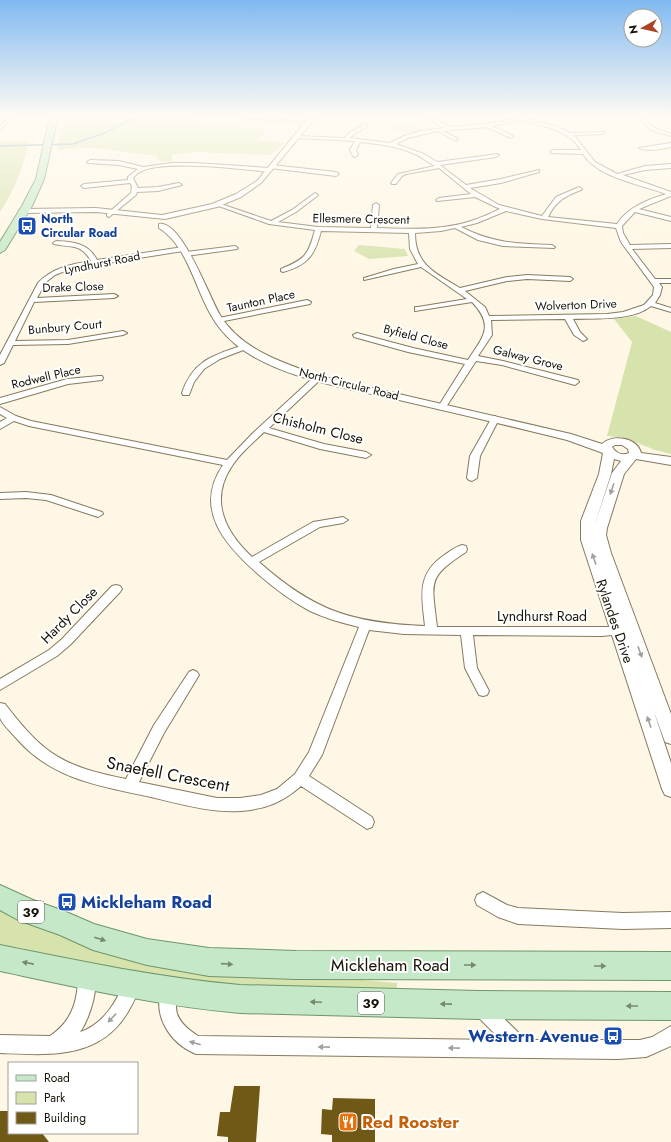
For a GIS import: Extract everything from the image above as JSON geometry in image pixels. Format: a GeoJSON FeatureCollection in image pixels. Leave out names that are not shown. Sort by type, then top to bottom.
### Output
{"type":"FeatureCollection","features":[{"type":"Feature","properties":{"kind":"main road"},"geometry":{"type":"LineString","coordinates":[[0,250],[23,213],[40,179],[42,169]]}},
{"type":"Feature","properties":{"kind":"main road","name":"Mickleham Road"},"geometry":{"type":"LineString","coordinates":[[0,897],[27,910],[93,937],[147,952],[209,962],[291,965],[671,966]]}},
{"type":"Feature","properties":{"kind":"main road","name":"39"},"geometry":{"type":"LineString","coordinates":[[0,958],[132,985],[240,999],[478,1005],[671,1006]]}},
{"type":"Feature","properties":{"kind":"street"},"geometry":{"type":"LineString","coordinates":[[136,190],[131,181],[132,175],[139,169]]}},
{"type":"Feature","properties":{"kind":"street"},"geometry":{"type":"LineString","coordinates":[[112,213],[152,222],[162,226],[174,223],[246,191],[258,182],[269,169]]}},
{"type":"Feature","properties":{"kind":"street"},"geometry":{"type":"LineString","coordinates":[[284,169],[336,174]]}},
{"type":"Feature","properties":{"kind":"street"},"geometry":{"type":"LineString","coordinates":[[394,183],[400,175],[419,169]]}},
{"type":"Feature","properties":{"kind":"street"},"geometry":{"type":"LineString","coordinates":[[442,169],[476,195],[504,209],[545,217],[619,226]]}},
{"type":"Feature","properties":{"kind":"street"},"geometry":{"type":"LineString","coordinates":[[606,169],[671,194]]}},
{"type":"Feature","properties":{"kind":"street"},"geometry":{"type":"LineString","coordinates":[[618,175],[639,169]]}},
{"type":"Feature","properties":{"kind":"street"},"geometry":{"type":"LineString","coordinates":[[465,187],[501,181],[537,171]]}},
{"type":"Feature","properties":{"kind":"street"},"geometry":{"type":"LineString","coordinates":[[84,186],[131,181]]}},
{"type":"Feature","properties":{"kind":"street"},"geometry":{"type":"LineString","coordinates":[[136,190],[158,189],[179,185]]}},
{"type":"Feature","properties":{"kind":"street"},"geometry":{"type":"LineString","coordinates":[[545,217],[551,204],[563,195],[579,189]]}},
{"type":"Feature","properties":{"kind":"street"},"geometry":{"type":"LineString","coordinates":[[112,213],[129,200],[136,190]]}},
{"type":"Feature","properties":{"kind":"street"},"geometry":{"type":"LineString","coordinates":[[671,194],[634,210],[625,217],[619,226],[620,233],[628,247],[658,287],[657,295],[651,304],[671,310]]}},
{"type":"Feature","properties":{"kind":"street"},"geometry":{"type":"LineString","coordinates":[[271,223],[294,211],[315,195]]}},
{"type":"Feature","properties":{"kind":"street"},"geometry":{"type":"LineString","coordinates":[[439,200],[476,195]]}},
{"type":"Feature","properties":{"kind":"street","name":"Ellesmere Crescent"},"geometry":{"type":"LineString","coordinates":[[216,204],[271,223],[318,229],[412,231],[457,227],[475,222],[504,209]]}},
{"type":"Feature","properties":{"kind":"street"},"geometry":{"type":"LineString","coordinates":[[374,230],[376,205]]}},
{"type":"Feature","properties":{"kind":"street"},"geometry":{"type":"LineString","coordinates":[[152,222],[154,219],[208,207]]}},
{"type":"Feature","properties":{"kind":"street"},"geometry":{"type":"LineString","coordinates":[[634,210],[671,219]]}},
{"type":"Feature","properties":{"kind":"street"},"geometry":{"type":"LineString","coordinates":[[23,213],[112,213],[146,217],[163,217],[174,219],[174,223]]}},
{"type":"Feature","properties":{"kind":"street"},"geometry":{"type":"LineString","coordinates":[[179,213],[187,217]]}},
{"type":"Feature","properties":{"kind":"street","name":"North Circular Road"},"geometry":{"type":"LineString","coordinates":[[174,223],[185,251],[219,320],[232,336],[246,347],[278,364],[318,378],[571,437],[609,448],[620,457],[633,454],[671,461]]}},
{"type":"Feature","properties":{"kind":"street","name":"North Circular Road"},"geometry":{"type":"LineString","coordinates":[[162,226],[170,230],[172,237],[185,251]]}},
{"type":"Feature","properties":{"kind":"street"},"geometry":{"type":"LineString","coordinates":[[457,227],[470,235],[489,242],[520,246],[552,247]]}},
{"type":"Feature","properties":{"kind":"street"},"geometry":{"type":"LineString","coordinates":[[283,270],[299,264],[309,257],[314,247],[318,229]]}},
{"type":"Feature","properties":{"kind":"street"},"geometry":{"type":"LineString","coordinates":[[412,231],[413,250],[422,265],[472,300],[489,318],[490,328],[488,335],[442,407]]}},
{"type":"Feature","properties":{"kind":"street"},"geometry":{"type":"LineString","coordinates":[[56,242],[72,244],[85,248],[90,252],[95,262]]}},
{"type":"Feature","properties":{"kind":"street"},"geometry":{"type":"LineString","coordinates":[[628,247],[671,246]]}},
{"type":"Feature","properties":{"kind":"street","name":"Lyndhurst Road"},"geometry":{"type":"LineString","coordinates":[[0,363],[40,284],[46,278],[63,269],[95,262],[185,251],[235,248]]}},
{"type":"Feature","properties":{"kind":"street"},"geometry":{"type":"LineString","coordinates":[[366,279],[396,270],[422,265]]}},
{"type":"Feature","properties":{"kind":"street"},"geometry":{"type":"LineString","coordinates":[[459,290],[507,279],[534,277],[570,279]]}},
{"type":"Feature","properties":{"kind":"street"},"geometry":{"type":"LineString","coordinates":[[654,281],[671,281]]}},
{"type":"Feature","properties":{"kind":"street","name":"Drake Close"},"geometry":{"type":"LineString","coordinates":[[32,300],[114,296]]}},
{"type":"Feature","properties":{"kind":"street"},"geometry":{"type":"LineString","coordinates":[[418,309],[472,300]]}},
{"type":"Feature","properties":{"kind":"street","name":"Taunton Place"},"geometry":{"type":"LineString","coordinates":[[219,320],[307,302]]}},
{"type":"Feature","properties":{"kind":"street","name":"Wolverton Drive"},"geometry":{"type":"LineString","coordinates":[[489,318],[568,317],[623,314],[640,310],[651,304]]}},
{"type":"Feature","properties":{"kind":"street"},"geometry":{"type":"LineString","coordinates":[[568,317],[576,333],[583,339]]}},
{"type":"Feature","properties":{"kind":"street","name":"Bunbury Court"},"geometry":{"type":"LineString","coordinates":[[10,343],[68,342],[123,333]]}},
{"type":"Feature","properties":{"kind":"street","name":"Byfield Close"},"geometry":{"type":"LineString","coordinates":[[357,335],[411,350],[472,360]]}},
{"type":"Feature","properties":{"kind":"street"},"geometry":{"type":"LineString","coordinates":[[186,393],[191,378],[202,366],[214,359],[246,347]]}},
{"type":"Feature","properties":{"kind":"street","name":"Galway Grove"},"geometry":{"type":"LineString","coordinates":[[472,360],[503,363],[575,382]]}},
{"type":"Feature","properties":{"kind":"street","name":"Rodwell Place"},"geometry":{"type":"LineString","coordinates":[[0,401],[67,382],[99,378]]}},
{"type":"Feature","properties":{"kind":"street","name":"Lyndhurst Road"},"geometry":{"type":"LineString","coordinates":[[318,378],[263,429],[229,463],[223,472],[217,491],[216,503],[218,519],[232,544],[251,562],[294,596],[309,605],[324,612],[365,626],[390,630],[431,631],[625,632]]}},
{"type":"Feature","properties":{"kind":"street"},"geometry":{"type":"LineString","coordinates":[[0,410],[13,418],[43,426],[229,463]]}},
{"type":"Feature","properties":{"kind":"street"},"geometry":{"type":"LineString","coordinates":[[0,426],[13,418]]}},
{"type":"Feature","properties":{"kind":"street"},"geometry":{"type":"LineString","coordinates":[[472,478],[475,456],[495,420]]}},
{"type":"Feature","properties":{"kind":"street","name":"Chisholm Close"},"geometry":{"type":"LineString","coordinates":[[263,429],[323,447],[366,455]]}},
{"type":"Feature","properties":{"kind":"street","name":"Rylandes Drive"},"geometry":{"type":"LineString","coordinates":[[599,511],[609,448]]}},
{"type":"Feature","properties":{"kind":"street","name":"Rylandes Drive"},"geometry":{"type":"LineString","coordinates":[[633,454],[618,473],[599,511],[587,528],[588,540],[625,632],[667,745],[671,789]]}},
{"type":"Feature","properties":{"kind":"street"},"geometry":{"type":"LineString","coordinates":[[0,496],[26,495],[47,497],[98,514]]}},
{"type":"Feature","properties":{"kind":"street"},"geometry":{"type":"LineString","coordinates":[[251,562],[313,526],[324,522],[343,520]]}},
{"type":"Feature","properties":{"kind":"street"},"geometry":{"type":"LineString","coordinates":[[431,631],[427,593],[431,576],[436,568],[444,561],[462,550]]}},
{"type":"Feature","properties":{"kind":"street","name":"Hardy Close"},"geometry":{"type":"LineString","coordinates":[[0,685],[53,653],[66,642],[116,589]]}},
{"type":"Feature","properties":{"kind":"street","name":"Snaefell Crescent"},"geometry":{"type":"LineString","coordinates":[[0,708],[34,749],[58,765],[100,779],[208,803],[231,806],[256,803],[266,800],[288,789],[301,778],[309,766],[315,755],[365,626]]}},
{"type":"Feature","properties":{"kind":"street"},"geometry":{"type":"LineString","coordinates":[[466,631],[471,668],[483,691]]}},
{"type":"Feature","properties":{"kind":"street"},"geometry":{"type":"LineString","coordinates":[[130,786],[147,748],[174,701],[193,675]]}},
{"type":"Feature","properties":{"kind":"street"},"geometry":{"type":"LineString","coordinates":[[301,778],[367,822]]}},
{"type":"Feature","properties":{"kind":"street"},"geometry":{"type":"LineString","coordinates":[[483,900],[504,912],[518,916],[623,921],[671,920]]}},
{"type":"Feature","properties":{"kind":"street"},"geometry":{"type":"LineString","coordinates":[[53,1044],[64,1038],[77,1022],[86,1000],[87,975]]}},
{"type":"Feature","properties":{"kind":"street"},"geometry":{"type":"LineString","coordinates":[[0,1044],[53,1044],[77,1041],[100,1031],[122,1007],[132,985]]}},
{"type":"Feature","properties":{"kind":"street"},"geometry":{"type":"LineString","coordinates":[[169,991],[168,1011],[178,1032],[186,1040],[196,1045],[644,1049],[662,1043],[671,1035]]}},
{"type":"Feature","properties":{"kind":"street"},"geometry":{"type":"LineString","coordinates":[[478,1005],[523,1049]]}},
{"type":"Feature","properties":{"kind":"green space"},"geometry":{"type":"Polygon","coordinates":[[[0,169],[21,169],[10,195],[0,212],[0,169]]]}},
{"type":"Feature","properties":{"kind":"green space"},"geometry":{"type":"Polygon","coordinates":[[[359,245],[405,249],[408,256],[369,259],[354,251],[359,245]]]}},
{"type":"Feature","properties":{"kind":"green space"},"geometry":{"type":"Polygon","coordinates":[[[636,316],[671,332],[671,454],[655,450],[625,438],[607,436],[632,342],[614,319],[636,316]]]}},
{"type":"Feature","properties":{"kind":"green space"},"geometry":{"type":"Polygon","coordinates":[[[0,907],[17,914],[328,977],[397,983],[397,993],[247,991],[88,963],[10,946],[0,946],[0,907]]]}},
{"type":"Feature","properties":{"kind":"building"},"geometry":{"type":"Polygon","coordinates":[[[234,1086],[260,1086],[256,1142],[228,1142],[228,1137],[217,1136],[220,1112],[230,1112],[234,1086]]]}},
{"type":"Feature","properties":{"kind":"building","name":"Red Rooster"},"geometry":{"type":"Polygon","coordinates":[[[333,1098],[375,1099],[375,1142],[332,1142],[332,1135],[321,1134],[322,1109],[332,1110],[333,1098]]]}},
{"type":"Feature","properties":{"kind":"building"},"geometry":{"type":"Polygon","coordinates":[[[0,1111],[8,1111],[8,1134],[43,1134],[49,1142],[0,1142],[0,1111]]]}},
{"type":"Feature","properties":{"kind":"place","name":"North Circular Road"},"geometry":{"type":"Point","coordinates":[27,226]}},
{"type":"Feature","properties":{"kind":"place","name":"Mickleham Road"},"geometry":{"type":"Point","coordinates":[67,902]}},
{"type":"Feature","properties":{"kind":"place","name":"Western Avenue"},"geometry":{"type":"Point","coordinates":[613,1036]}},
{"type":"Feature","properties":{"kind":"place","name":"Red Rooster"},"geometry":{"type":"Point","coordinates":[348,1122]}}]}
